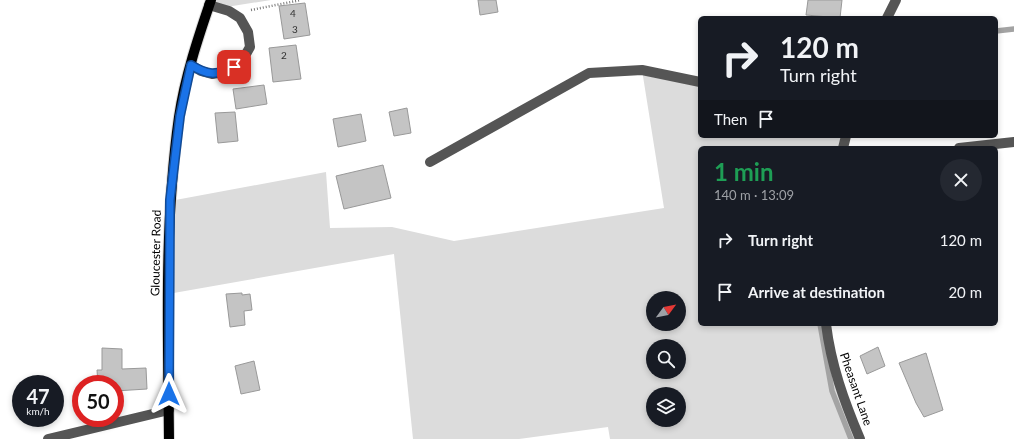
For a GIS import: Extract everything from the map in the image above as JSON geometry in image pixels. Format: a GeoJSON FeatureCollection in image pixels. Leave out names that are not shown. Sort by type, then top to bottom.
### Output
{"type":"FeatureCollection","features":[{"type":"Feature","properties":{"kind":"main road","name":"Gloucester Road"},"geometry":{"type":"LineString","coordinates":[[169,439],[170,200],[180,116],[191,65],[210,3]]}},
{"type":"Feature","properties":{"kind":"street"},"geometry":{"type":"LineString","coordinates":[[888,16],[896,0]]}},
{"type":"Feature","properties":{"kind":"street"},"geometry":{"type":"LineString","coordinates":[[191,65],[201,71],[212,74],[224,72],[242,61],[250,47],[248,32],[236,14],[210,3]]}},
{"type":"Feature","properties":{"kind":"street"},"geometry":{"type":"LineString","coordinates":[[430,162],[589,73],[642,70],[698,82]]}},
{"type":"Feature","properties":{"kind":"street"},"geometry":{"type":"LineString","coordinates":[[977,146],[1014,142]]}},
{"type":"Feature","properties":{"kind":"street","name":"Pheasant Lane"},"geometry":{"type":"LineString","coordinates":[[826,326],[834,370],[842,395],[860,439]]}},
{"type":"Feature","properties":{"kind":"street"},"geometry":{"type":"LineString","coordinates":[[48,439],[169,410]]}},
{"type":"Feature","properties":{"kind":"path"},"geometry":{"type":"LineString","coordinates":[[236,14],[301,0]]}},
{"type":"Feature","properties":{"kind":"shaded area"},"geometry":{"type":"Polygon","coordinates":[[[211,0],[271,0],[220,8],[211,0]]]}},
{"type":"Feature","properties":{"kind":"shaded area"},"geometry":{"type":"Polygon","coordinates":[[[642,70],[698,82],[698,138],[846,138],[844,146],[698,146],[698,326],[827,326],[860,439],[610,439],[608,427],[519,439],[413,439],[394,254],[168,294],[170,201],[326,172],[330,228],[392,227],[454,241],[664,208],[642,70]]]}},
{"type":"Feature","properties":{"kind":"building"},"geometry":{"type":"Polygon","coordinates":[[[478,0],[496,0],[498,12],[480,15],[478,0]]]}},
{"type":"Feature","properties":{"kind":"building"},"geometry":{"type":"Polygon","coordinates":[[[808,0],[842,0],[840,16],[806,15],[808,0]]]}},
{"type":"Feature","properties":{"kind":"building"},"geometry":{"type":"Polygon","coordinates":[[[305,3],[310,35],[284,39],[279,6],[305,3]]]}},
{"type":"Feature","properties":{"kind":"building"},"geometry":{"type":"Polygon","coordinates":[[[296,45],[301,79],[273,82],[269,48],[296,45]]]}},
{"type":"Feature","properties":{"kind":"building"},"geometry":{"type":"Polygon","coordinates":[[[264,85],[267,104],[236,109],[233,89],[264,85]]]}},
{"type":"Feature","properties":{"kind":"building"},"geometry":{"type":"Polygon","coordinates":[[[407,108],[411,133],[394,136],[389,112],[407,108]]]}},
{"type":"Feature","properties":{"kind":"building"},"geometry":{"type":"Polygon","coordinates":[[[235,112],[238,141],[218,143],[215,113],[235,112]]]}},
{"type":"Feature","properties":{"kind":"building"},"geometry":{"type":"Polygon","coordinates":[[[361,114],[366,141],[338,147],[333,119],[361,114]]]}},
{"type":"Feature","properties":{"kind":"building"},"geometry":{"type":"Polygon","coordinates":[[[383,165],[391,198],[344,209],[336,176],[383,165]]]}},
{"type":"Feature","properties":{"kind":"building"},"geometry":{"type":"Polygon","coordinates":[[[242,293],[242,295],[250,294],[252,310],[244,311],[245,325],[230,327],[226,294],[242,293]]]}},
{"type":"Feature","properties":{"kind":"building"},"geometry":{"type":"Polygon","coordinates":[[[878,347],[885,366],[867,374],[860,356],[878,347]]]}},
{"type":"Feature","properties":{"kind":"building"},"geometry":{"type":"Polygon","coordinates":[[[102,348],[122,349],[122,369],[146,368],[147,389],[124,390],[124,375],[97,375],[97,370],[102,370],[102,348]]]}},
{"type":"Feature","properties":{"kind":"building"},"geometry":{"type":"Polygon","coordinates":[[[926,353],[943,410],[924,417],[916,403],[899,363],[926,353]]]}},
{"type":"Feature","properties":{"kind":"building"},"geometry":{"type":"Polygon","coordinates":[[[254,361],[260,390],[241,394],[235,366],[254,361]]]}},
{"type":"Feature","properties":{"kind":"waterway"},"geometry":{"type":"LineString","coordinates":[[998,31],[1014,29]]}},
{"type":"Feature","properties":{"kind":"waterway"},"geometry":{"type":"LineString","coordinates":[[820,326],[832,391],[851,439]]}},
{"type":"Feature","properties":{"kind":"route"},"geometry":{"type":"LineString","coordinates":[[169,394],[168,294],[170,200],[180,116],[191,65],[201,71],[212,74],[224,72],[234,67]]}}]}
